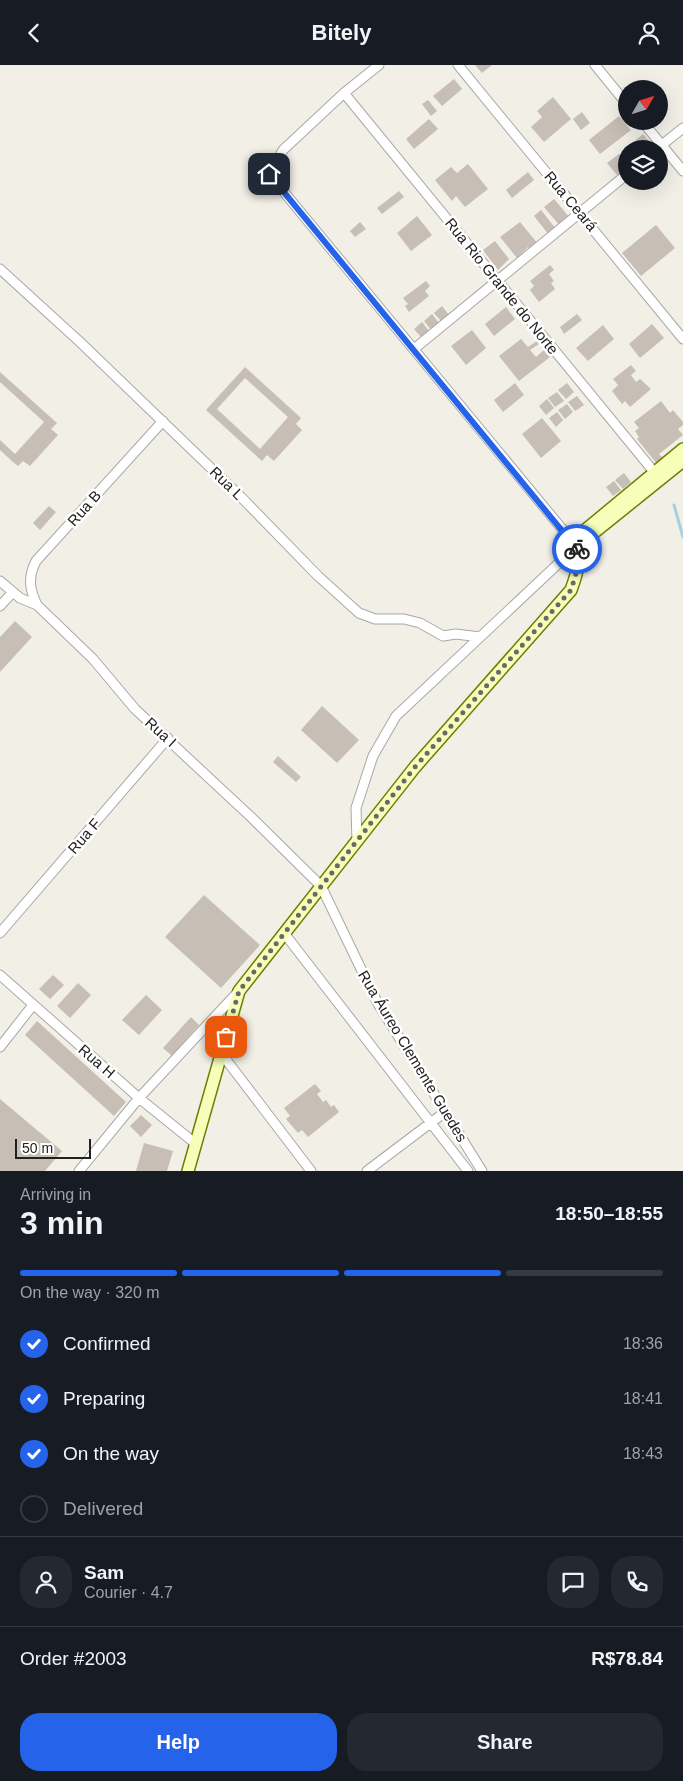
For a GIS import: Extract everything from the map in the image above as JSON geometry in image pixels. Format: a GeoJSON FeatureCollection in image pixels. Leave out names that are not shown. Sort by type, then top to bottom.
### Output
{"type":"FeatureCollection","features":[{"type":"Feature","properties":{"kind":"street"},"geometry":{"type":"LineString","coordinates":[[79,1171],[139,1098],[239,991],[415,767],[571,590],[578,567],[574,544],[269,174],[283,150],[344,93],[379,65]]}},
{"type":"Feature","properties":{"kind":"street","name":"Rua Ceará"},"geometry":{"type":"LineString","coordinates":[[458,65],[683,339]]}},
{"type":"Feature","properties":{"kind":"street"},"geometry":{"type":"LineString","coordinates":[[594,65],[618,94]]}},
{"type":"Feature","properties":{"kind":"street","name":"Rua Rio Grande do Norte"},"geometry":{"type":"LineString","coordinates":[[344,93],[658,476]]}},
{"type":"Feature","properties":{"kind":"street"},"geometry":{"type":"LineString","coordinates":[[668,140],[683,128]]}},
{"type":"Feature","properties":{"kind":"street"},"geometry":{"type":"LineString","coordinates":[[668,155],[683,171]]}},
{"type":"Feature","properties":{"kind":"street"},"geometry":{"type":"LineString","coordinates":[[414,349],[499,282],[618,182]]}},
{"type":"Feature","properties":{"kind":"street","name":"Rua L"},"geometry":{"type":"LineString","coordinates":[[0,269],[163,421],[242,497],[318,576],[359,613],[375,619],[404,619],[420,623],[443,636],[456,634],[480,637]]}},
{"type":"Feature","properties":{"kind":"street","name":"Rua B"},"geometry":{"type":"LineString","coordinates":[[37,605],[30,586],[30,578],[36,561],[163,421]]}},
{"type":"Feature","properties":{"kind":"street"},"geometry":{"type":"LineString","coordinates":[[658,476],[683,449]]}},
{"type":"Feature","properties":{"kind":"street"},"geometry":{"type":"LineString","coordinates":[[357,842],[356,808],[373,756],[396,716],[480,637],[574,544],[658,476],[683,461]]}},
{"type":"Feature","properties":{"kind":"street","name":"Rua I"},"geometry":{"type":"LineString","coordinates":[[0,581],[13,592],[37,605],[93,659],[124,698],[321,886]]}},
{"type":"Feature","properties":{"kind":"street"},"geometry":{"type":"LineString","coordinates":[[0,606],[13,592]]}},
{"type":"Feature","properties":{"kind":"street","name":"Rua F"},"geometry":{"type":"LineString","coordinates":[[0,933],[168,738]]}},
{"type":"Feature","properties":{"kind":"street","name":"Rua Áureo Clemente Guedes"},"geometry":{"type":"LineString","coordinates":[[321,886],[377,1002],[482,1171]]}},
{"type":"Feature","properties":{"kind":"street"},"geometry":{"type":"LineString","coordinates":[[284,933],[468,1171]]}},
{"type":"Feature","properties":{"kind":"street","name":"Rua H"},"geometry":{"type":"LineString","coordinates":[[0,975],[139,1098],[196,1144]]}},
{"type":"Feature","properties":{"kind":"street"},"geometry":{"type":"LineString","coordinates":[[188,1171],[239,991]]}},
{"type":"Feature","properties":{"kind":"street"},"geometry":{"type":"LineString","coordinates":[[0,1047],[33,1005]]}},
{"type":"Feature","properties":{"kind":"street"},"geometry":{"type":"LineString","coordinates":[[221,1053],[311,1171]]}},
{"type":"Feature","properties":{"kind":"street"},"geometry":{"type":"LineString","coordinates":[[367,1171],[446,1112]]}},
{"type":"Feature","properties":{"kind":"building"},"geometry":{"type":"Polygon","coordinates":[[[475,65],[492,65],[482,73],[475,65]]]}},
{"type":"Feature","properties":{"kind":"building"},"geometry":{"type":"Polygon","coordinates":[[[454,79],[462,89],[442,106],[433,96],[454,79]]]}},
{"type":"Feature","properties":{"kind":"building"},"geometry":{"type":"Polygon","coordinates":[[[553,97],[571,119],[544,142],[531,127],[542,117],[537,111],[553,97]]]}},
{"type":"Feature","properties":{"kind":"building"},"geometry":{"type":"Polygon","coordinates":[[[428,100],[437,111],[431,116],[422,104],[428,100]]]}},
{"type":"Feature","properties":{"kind":"building"},"geometry":{"type":"Polygon","coordinates":[[[582,112],[590,123],[581,130],[573,119],[582,112]]]}},
{"type":"Feature","properties":{"kind":"building"},"geometry":{"type":"Polygon","coordinates":[[[618,117],[618,130],[631,130],[600,154],[589,140],[618,117]]]}},
{"type":"Feature","properties":{"kind":"building"},"geometry":{"type":"Polygon","coordinates":[[[429,119],[438,129],[414,149],[406,139],[429,119]]]}},
{"type":"Feature","properties":{"kind":"building"},"geometry":{"type":"Polygon","coordinates":[[[643,134],[648,140],[636,140],[643,134]]]}},
{"type":"Feature","properties":{"kind":"building"},"geometry":{"type":"Polygon","coordinates":[[[618,155],[618,174],[617,175],[607,163],[618,155]]]}},
{"type":"Feature","properties":{"kind":"building"},"geometry":{"type":"Polygon","coordinates":[[[468,164],[488,189],[465,207],[456,196],[452,201],[435,180],[451,167],[457,173],[468,164]]]}},
{"type":"Feature","properties":{"kind":"building"},"geometry":{"type":"Polygon","coordinates":[[[528,172],[534,180],[512,198],[506,190],[528,172]]]}},
{"type":"Feature","properties":{"kind":"building"},"geometry":{"type":"Polygon","coordinates":[[[399,191],[404,197],[382,214],[377,208],[399,191]]]}},
{"type":"Feature","properties":{"kind":"building"},"geometry":{"type":"Polygon","coordinates":[[[554,199],[570,218],[560,226],[544,207],[554,199]]]}},
{"type":"Feature","properties":{"kind":"building"},"geometry":{"type":"Polygon","coordinates":[[[541,210],[556,229],[549,235],[534,216],[541,210]]]}},
{"type":"Feature","properties":{"kind":"building"},"geometry":{"type":"Polygon","coordinates":[[[417,216],[432,235],[411,251],[397,233],[417,216]]]}},
{"type":"Feature","properties":{"kind":"building"},"geometry":{"type":"Polygon","coordinates":[[[360,222],[366,229],[355,237],[350,231],[360,222]]]}},
{"type":"Feature","properties":{"kind":"building"},"geometry":{"type":"Polygon","coordinates":[[[520,222],[538,244],[531,250],[528,247],[517,258],[500,237],[520,222]]]}},
{"type":"Feature","properties":{"kind":"building"},"geometry":{"type":"Polygon","coordinates":[[[656,225],[675,248],[641,276],[622,253],[656,225]]]}},
{"type":"Feature","properties":{"kind":"building"},"geometry":{"type":"Polygon","coordinates":[[[495,241],[509,259],[498,270],[483,250],[495,241]]]}},
{"type":"Feature","properties":{"kind":"building"},"geometry":{"type":"Polygon","coordinates":[[[550,265],[554,270],[549,274],[554,281],[551,283],[555,289],[539,302],[530,290],[534,286],[530,281],[550,265]]]}},
{"type":"Feature","properties":{"kind":"building"},"geometry":{"type":"Polygon","coordinates":[[[426,281],[430,286],[425,291],[429,296],[409,312],[405,306],[408,304],[403,298],[426,281]]]}},
{"type":"Feature","properties":{"kind":"building"},"geometry":{"type":"Polygon","coordinates":[[[442,306],[449,315],[441,321],[434,313],[442,306]]]}},
{"type":"Feature","properties":{"kind":"building"},"geometry":{"type":"Polygon","coordinates":[[[506,307],[515,319],[494,336],[485,324],[506,307]]]}},
{"type":"Feature","properties":{"kind":"building"},"geometry":{"type":"Polygon","coordinates":[[[432,314],[439,323],[431,330],[424,321],[432,314]]]}},
{"type":"Feature","properties":{"kind":"building"},"geometry":{"type":"Polygon","coordinates":[[[577,314],[582,320],[564,334],[560,327],[577,314]]]}},
{"type":"Feature","properties":{"kind":"building"},"geometry":{"type":"Polygon","coordinates":[[[422,322],[429,331],[421,337],[414,329],[422,322]]]}},
{"type":"Feature","properties":{"kind":"building"},"geometry":{"type":"Polygon","coordinates":[[[652,324],[664,338],[640,358],[629,344],[652,324]]]}},
{"type":"Feature","properties":{"kind":"building"},"geometry":{"type":"Polygon","coordinates":[[[603,325],[614,339],[588,361],[576,348],[603,325]]]}},
{"type":"Feature","properties":{"kind":"building"},"geometry":{"type":"Polygon","coordinates":[[[472,330],[486,348],[466,365],[451,346],[472,330]]]}},
{"type":"Feature","properties":{"kind":"building"},"geometry":{"type":"Polygon","coordinates":[[[521,339],[528,347],[537,341],[539,344],[530,350],[536,357],[544,350],[550,357],[519,381],[499,356],[521,339]]]}},
{"type":"Feature","properties":{"kind":"building"},"geometry":{"type":"Polygon","coordinates":[[[631,365],[636,371],[631,375],[636,382],[640,379],[651,389],[630,407],[625,401],[622,404],[612,391],[618,385],[613,379],[631,365]]]}},
{"type":"Feature","properties":{"kind":"building"},"geometry":{"type":"Polygon","coordinates":[[[245,367],[301,418],[296,424],[302,430],[274,461],[267,455],[262,461],[206,410],[245,367]],[[245,378],[217,409],[260,449],[288,417],[245,378]]]}},
{"type":"Feature","properties":{"kind":"building"},"geometry":{"type":"Polygon","coordinates":[[[0,372],[57,423],[51,429],[58,435],[30,466],[23,461],[18,466],[13,462],[0,450],[0,440],[15,454],[44,422],[0,382],[0,372]]]}},
{"type":"Feature","properties":{"kind":"building"},"geometry":{"type":"Polygon","coordinates":[[[515,383],[524,395],[503,412],[494,400],[515,383]]]}},
{"type":"Feature","properties":{"kind":"building"},"geometry":{"type":"Polygon","coordinates":[[[567,383],[574,392],[566,399],[558,390],[567,383]]]}},
{"type":"Feature","properties":{"kind":"building"},"geometry":{"type":"Polygon","coordinates":[[[557,392],[564,401],[555,407],[548,398],[557,392]]]}},
{"type":"Feature","properties":{"kind":"building"},"geometry":{"type":"Polygon","coordinates":[[[577,396],[584,405],[575,411],[568,402],[577,396]]]}},
{"type":"Feature","properties":{"kind":"building"},"geometry":{"type":"Polygon","coordinates":[[[547,399],[554,408],[546,415],[539,406],[547,399]]]}},
{"type":"Feature","properties":{"kind":"building"},"geometry":{"type":"Polygon","coordinates":[[[661,401],[670,413],[673,410],[683,422],[683,425],[678,429],[683,435],[659,454],[664,459],[657,464],[637,439],[639,437],[635,431],[639,428],[634,422],[661,401]]]}},
{"type":"Feature","properties":{"kind":"building"},"geometry":{"type":"Polygon","coordinates":[[[567,404],[573,412],[565,419],[558,410],[567,404]]]}},
{"type":"Feature","properties":{"kind":"building"},"geometry":{"type":"Polygon","coordinates":[[[557,412],[563,420],[556,427],[549,418],[557,412]]]}},
{"type":"Feature","properties":{"kind":"building"},"geometry":{"type":"Polygon","coordinates":[[[542,418],[561,441],[541,458],[522,434],[542,418]]]}},
{"type":"Feature","properties":{"kind":"building"},"geometry":{"type":"Polygon","coordinates":[[[624,473],[631,482],[623,489],[615,480],[624,473]]]}},
{"type":"Feature","properties":{"kind":"building"},"geometry":{"type":"Polygon","coordinates":[[[614,481],[621,490],[613,496],[606,487],[614,481]]]}},
{"type":"Feature","properties":{"kind":"building"},"geometry":{"type":"Polygon","coordinates":[[[49,506],[56,512],[40,530],[33,523],[49,506]]]}},
{"type":"Feature","properties":{"kind":"building"},"geometry":{"type":"Polygon","coordinates":[[[15,621],[32,637],[0,672],[0,637],[15,621]]]}},
{"type":"Feature","properties":{"kind":"building"},"geometry":{"type":"Polygon","coordinates":[[[322,706],[359,740],[337,763],[301,730],[322,706]]]}},
{"type":"Feature","properties":{"kind":"building"},"geometry":{"type":"Polygon","coordinates":[[[278,756],[301,777],[296,782],[273,762],[278,756]]]}},
{"type":"Feature","properties":{"kind":"building"},"geometry":{"type":"Polygon","coordinates":[[[204,895],[260,945],[221,988],[165,937],[204,895]]]}},
{"type":"Feature","properties":{"kind":"building"},"geometry":{"type":"Polygon","coordinates":[[[53,975],[64,985],[50,999],[39,989],[53,975]]]}},
{"type":"Feature","properties":{"kind":"building"},"geometry":{"type":"Polygon","coordinates":[[[78,983],[91,995],[70,1018],[57,1006],[78,983]]]}},
{"type":"Feature","properties":{"kind":"building"},"geometry":{"type":"Polygon","coordinates":[[[146,995],[162,1010],[139,1035],[122,1020],[146,995]]]}},
{"type":"Feature","properties":{"kind":"building"},"geometry":{"type":"Polygon","coordinates":[[[191,1017],[199,1025],[172,1056],[163,1048],[191,1017]]]}},
{"type":"Feature","properties":{"kind":"building"},"geometry":{"type":"Polygon","coordinates":[[[37,1021],[126,1102],[114,1116],[25,1035],[37,1021]]]}},
{"type":"Feature","properties":{"kind":"building"},"geometry":{"type":"Polygon","coordinates":[[[315,1084],[321,1091],[317,1094],[323,1102],[326,1100],[331,1107],[334,1105],[339,1112],[308,1137],[302,1130],[298,1133],[286,1119],[290,1116],[284,1108],[315,1084]]]}},
{"type":"Feature","properties":{"kind":"building"},"geometry":{"type":"Polygon","coordinates":[[[0,1099],[62,1151],[45,1171],[0,1171],[0,1099]]]}},
{"type":"Feature","properties":{"kind":"building"},"geometry":{"type":"Polygon","coordinates":[[[141,1115],[152,1125],[141,1137],[130,1126],[141,1115]]]}},
{"type":"Feature","properties":{"kind":"building"},"geometry":{"type":"Polygon","coordinates":[[[144,1143],[173,1151],[167,1171],[136,1171],[144,1143]]]}},
{"type":"Feature","properties":{"kind":"waterway"},"geometry":{"type":"LineString","coordinates":[[674,505],[683,537]]}},
{"type":"Feature","properties":{"kind":"way so far"},"geometry":{"type":"LineString","coordinates":[[226,1037],[239,991],[415,767],[571,590],[578,567],[577,549]]}},
{"type":"Feature","properties":{"kind":"route"},"geometry":{"type":"LineString","coordinates":[[269,174],[277,181],[577,549]]}}]}
